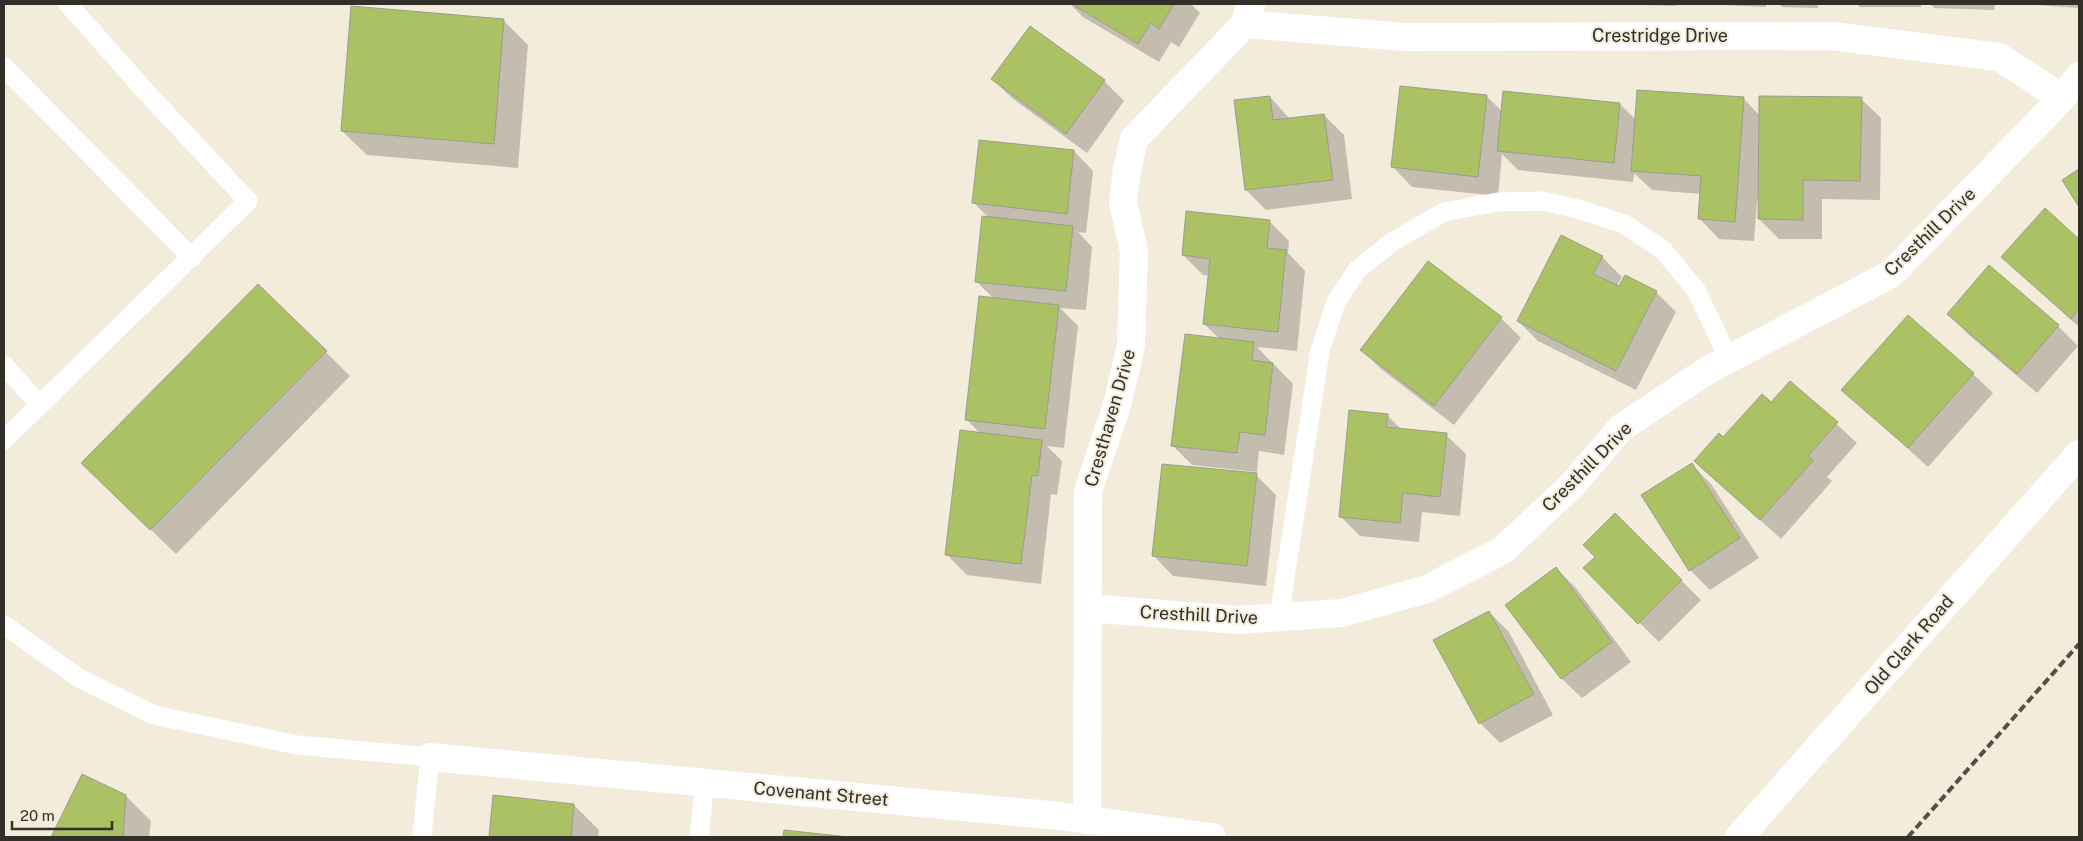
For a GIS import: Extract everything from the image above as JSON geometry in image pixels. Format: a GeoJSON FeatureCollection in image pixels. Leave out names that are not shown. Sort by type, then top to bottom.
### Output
{"type":"FeatureCollection","features":[{"type":"Feature","properties":{"kind":"street","name":"Crestridge Drive"},"geometry":{"type":"LineString","coordinates":[[1248,14],[1404,37],[1832,36],[1999,57],[2062,98]]}},
{"type":"Feature","properties":{"kind":"street","name":"Cresthaven Drive"},"geometry":{"type":"LineString","coordinates":[[1088,820],[1088,491],[1116,405],[1131,346],[1134,251],[1123,203],[1127,170],[1134,139],[1248,14]]}},
{"type":"Feature","properties":{"kind":"street","name":"Cresthill Drive"},"geometry":{"type":"LineString","coordinates":[[1088,608],[1238,620],[1342,613],[1426,589],[1503,550],[1572,485],[1621,428],[1708,370],[1891,274],[2062,98],[2079,76]]}},
{"type":"Feature","properties":{"kind":"street","name":"Old Clark Road"},"geometry":{"type":"LineString","coordinates":[[1740,837],[2079,454]]}},
{"type":"Feature","properties":{"kind":"street","name":"Covenant Street"},"geometry":{"type":"LineString","coordinates":[[430,757],[1088,820],[1212,837]]}},
{"type":"Feature","properties":{"kind":"lane"},"geometry":{"type":"LineString","coordinates":[[4,440],[192,258],[248,201],[147,93],[68,4]]}},
{"type":"Feature","properties":{"kind":"lane"},"geometry":{"type":"LineString","coordinates":[[4,67],[192,258]]}},
{"type":"Feature","properties":{"kind":"lane"},"geometry":{"type":"LineString","coordinates":[[1279,617],[1320,351],[1336,302],[1358,270],[1392,242],[1444,212],[1498,202],[1542,201],[1578,209],[1624,224],[1663,250],[1696,290],[1729,359]]}},
{"type":"Feature","properties":{"kind":"lane"},"geometry":{"type":"LineString","coordinates":[[4,365],[40,405]]}},
{"type":"Feature","properties":{"kind":"lane"},"geometry":{"type":"LineString","coordinates":[[4,625],[80,678],[154,715],[297,744],[430,757],[422,837]]}},
{"type":"Feature","properties":{"kind":"lane"},"geometry":{"type":"LineString","coordinates":[[699,837],[705,783]]}},
{"type":"Feature","properties":{"kind":"building"},"geometry":{"type":"Polygon","coordinates":[[[1072,4],[1174,4],[1159,29],[1151,23],[1138,44],[1072,4]]]}},
{"type":"Feature","properties":{"kind":"building"},"geometry":{"type":"Polygon","coordinates":[[[351,6],[504,19],[494,144],[341,131],[351,6]]]}},
{"type":"Feature","properties":{"kind":"building"},"geometry":{"type":"Polygon","coordinates":[[[1030,26],[1105,80],[1066,134],[991,79],[1030,26]]]}},
{"type":"Feature","properties":{"kind":"building"},"geometry":{"type":"Polygon","coordinates":[[[1400,86],[1487,95],[1478,177],[1391,167],[1400,86]]]}},
{"type":"Feature","properties":{"kind":"building"},"geometry":{"type":"Polygon","coordinates":[[[1637,90],[1744,97],[1735,222],[1698,219],[1701,176],[1631,171],[1637,90]]]}},
{"type":"Feature","properties":{"kind":"building"},"geometry":{"type":"Polygon","coordinates":[[[1503,91],[1620,103],[1614,163],[1497,151],[1503,91]]]}},
{"type":"Feature","properties":{"kind":"building"},"geometry":{"type":"Polygon","coordinates":[[[1270,96],[1273,120],[1324,114],[1333,180],[1245,190],[1234,100],[1270,96]]]}},
{"type":"Feature","properties":{"kind":"building"},"geometry":{"type":"Polygon","coordinates":[[[1759,96],[1862,97],[1860,181],[1803,180],[1803,220],[1758,219],[1759,96]]]}},
{"type":"Feature","properties":{"kind":"building"},"geometry":{"type":"Polygon","coordinates":[[[979,140],[1074,150],[1067,214],[972,203],[979,140]]]}},
{"type":"Feature","properties":{"kind":"building"},"geometry":{"type":"Polygon","coordinates":[[[2079,169],[2079,207],[2062,180],[2079,169]]]}},
{"type":"Feature","properties":{"kind":"building"},"geometry":{"type":"Polygon","coordinates":[[[2045,208],[2079,239],[2079,309],[2071,319],[2001,257],[2045,208]]]}},
{"type":"Feature","properties":{"kind":"building"},"geometry":{"type":"Polygon","coordinates":[[[1186,211],[1270,220],[1267,248],[1286,250],[1278,332],[1203,324],[1210,259],[1182,255],[1186,211]]]}},
{"type":"Feature","properties":{"kind":"building"},"geometry":{"type":"Polygon","coordinates":[[[982,216],[1073,226],[1066,291],[975,282],[982,216]]]}},
{"type":"Feature","properties":{"kind":"building"},"geometry":{"type":"Polygon","coordinates":[[[1561,235],[1603,256],[1593,274],[1619,286],[1625,275],[1657,291],[1616,371],[1517,321],[1561,235]]]}},
{"type":"Feature","properties":{"kind":"building"},"geometry":{"type":"Polygon","coordinates":[[[1428,261],[1502,317],[1434,406],[1360,350],[1428,261]]]}},
{"type":"Feature","properties":{"kind":"building"},"geometry":{"type":"Polygon","coordinates":[[[1989,265],[2059,325],[2017,374],[1947,314],[1989,265]]]}},
{"type":"Feature","properties":{"kind":"building"},"geometry":{"type":"Polygon","coordinates":[[[258,284],[327,351],[150,530],[81,463],[258,284]]]}},
{"type":"Feature","properties":{"kind":"building"},"geometry":{"type":"Polygon","coordinates":[[[979,296],[1059,305],[1045,429],[965,420],[979,296]]]}},
{"type":"Feature","properties":{"kind":"building"},"geometry":{"type":"Polygon","coordinates":[[[1908,315],[1974,373],[1908,448],[1841,390],[1908,315]]]}},
{"type":"Feature","properties":{"kind":"building"},"geometry":{"type":"Polygon","coordinates":[[[1185,334],[1254,342],[1252,360],[1273,363],[1265,435],[1240,432],[1237,453],[1171,446],[1185,334]]]}},
{"type":"Feature","properties":{"kind":"building"},"geometry":{"type":"Polygon","coordinates":[[[1790,381],[1838,422],[1808,456],[1813,461],[1760,520],[1694,461],[1719,433],[1723,437],[1762,394],[1771,402],[1790,381]]]}},
{"type":"Feature","properties":{"kind":"building"},"geometry":{"type":"Polygon","coordinates":[[[1349,410],[1388,414],[1386,427],[1447,433],[1440,497],[1403,493],[1400,523],[1339,517],[1349,410]]]}},
{"type":"Feature","properties":{"kind":"building"},"geometry":{"type":"Polygon","coordinates":[[[960,430],[1042,440],[1038,476],[1032,475],[1021,564],[945,555],[960,430]]]}},
{"type":"Feature","properties":{"kind":"building"},"geometry":{"type":"Polygon","coordinates":[[[1692,463],[1740,538],[1689,571],[1641,495],[1692,463]]]}},
{"type":"Feature","properties":{"kind":"building"},"geometry":{"type":"Polygon","coordinates":[[[1162,464],[1257,473],[1247,566],[1152,556],[1162,464]]]}},
{"type":"Feature","properties":{"kind":"building"},"geometry":{"type":"Polygon","coordinates":[[[1615,513],[1682,580],[1638,624],[1583,568],[1595,557],[1583,545],[1615,513]]]}},
{"type":"Feature","properties":{"kind":"building"},"geometry":{"type":"Polygon","coordinates":[[[1556,567],[1612,642],[1561,679],[1505,605],[1556,567]]]}},
{"type":"Feature","properties":{"kind":"building"},"geometry":{"type":"Polygon","coordinates":[[[1489,611],[1534,694],[1479,724],[1433,640],[1489,611]]]}},
{"type":"Feature","properties":{"kind":"building"},"geometry":{"type":"Polygon","coordinates":[[[82,774],[126,795],[123,837],[51,837],[82,774]]]}},
{"type":"Feature","properties":{"kind":"building"},"geometry":{"type":"Polygon","coordinates":[[[493,795],[574,804],[571,837],[489,837],[493,795]]]}},
{"type":"Feature","properties":{"kind":"building"},"geometry":{"type":"Polygon","coordinates":[[[784,830],[848,837],[783,837],[784,830]]]}},
{"type":"Feature","properties":{"kind":"railway"},"geometry":{"type":"LineString","coordinates":[[1908,837],[2079,644]]}}]}
